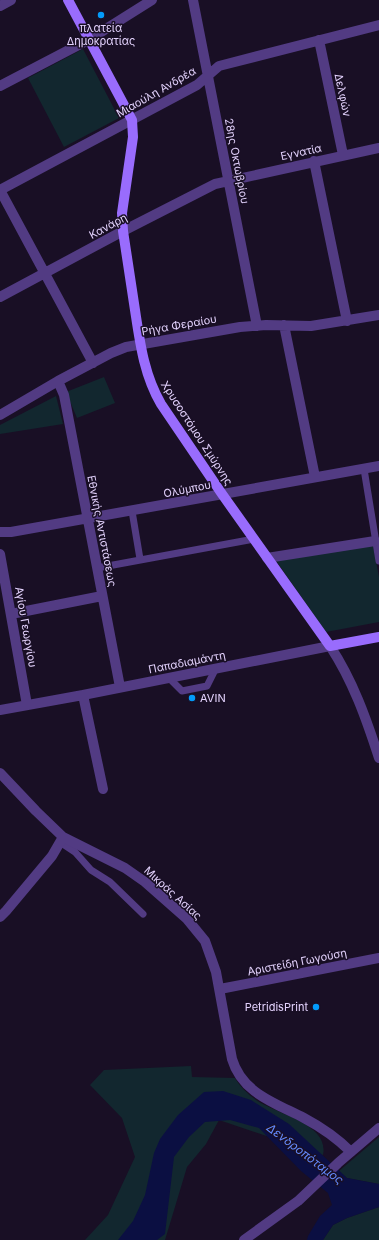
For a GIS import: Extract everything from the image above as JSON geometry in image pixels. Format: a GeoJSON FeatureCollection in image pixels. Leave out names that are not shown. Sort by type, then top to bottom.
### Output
{"type":"FeatureCollection","features":[{"type":"Feature","properties":{"kind":"street"},"geometry":{"type":"LineString","coordinates":[[0,6],[11,0]]}},
{"type":"Feature","properties":{"kind":"street","name":"Χρυσοστόμου Σμύρνης"},"geometry":{"type":"LineString","coordinates":[[68,0],[132,120],[133,137],[122,213],[123,231],[140,344],[147,374],[156,396],[222,494],[344,668],[356,693],[379,758]]}},
{"type":"Feature","properties":{"kind":"street"},"geometry":{"type":"LineString","coordinates":[[0,86],[90,39],[152,0]]}},
{"type":"Feature","properties":{"kind":"street","name":"28ης Οκτωβρίου"},"geometry":{"type":"LineString","coordinates":[[193,0],[258,326]]}},
{"type":"Feature","properties":{"kind":"street","name":"Μιαούλη Ανδρέα"},"geometry":{"type":"LineString","coordinates":[[0,190],[197,85],[219,66],[379,25]]}},
{"type":"Feature","properties":{"kind":"street","name":"Δελφών"},"geometry":{"type":"LineString","coordinates":[[319,40],[344,155]]}},
{"type":"Feature","properties":{"kind":"street","name":"Εγνατία"},"geometry":{"type":"LineString","coordinates":[[228,180],[379,148]]}},
{"type":"Feature","properties":{"kind":"street"},"geometry":{"type":"LineString","coordinates":[[314,161],[347,321]]}},
{"type":"Feature","properties":{"kind":"street","name":"Κανάρη"},"geometry":{"type":"LineString","coordinates":[[0,297],[123,231],[215,184],[228,180]]}},
{"type":"Feature","properties":{"kind":"street"},"geometry":{"type":"LineString","coordinates":[[0,190],[93,363]]}},
{"type":"Feature","properties":{"kind":"street","name":"Ρήγα Φεραίου"},"geometry":{"type":"LineString","coordinates":[[0,415],[58,381],[118,349],[240,327],[284,325],[311,326],[379,315]]}},
{"type":"Feature","properties":{"kind":"street"},"geometry":{"type":"LineString","coordinates":[[284,325],[314,477]]}},
{"type":"Feature","properties":{"kind":"street","name":"Εθνικής Αντιστάσεως"},"geometry":{"type":"LineString","coordinates":[[58,381],[64,395],[120,687]]}},
{"type":"Feature","properties":{"kind":"street","name":"Ολύμπου"},"geometry":{"type":"LineString","coordinates":[[0,532],[11,532],[88,519],[379,466]]}},
{"type":"Feature","properties":{"kind":"street"},"geometry":{"type":"LineString","coordinates":[[267,558],[376,541]]}},
{"type":"Feature","properties":{"kind":"street","name":"Αγίου Γεωργίου"},"geometry":{"type":"LineString","coordinates":[[0,554],[27,705]]}},
{"type":"Feature","properties":{"kind":"street"},"geometry":{"type":"LineString","coordinates":[[11,614],[102,596]]}},
{"type":"Feature","properties":{"kind":"street","name":"Παπαδιαμάντη"},"geometry":{"type":"LineString","coordinates":[[0,710],[379,637]]}},
{"type":"Feature","properties":{"kind":"street"},"geometry":{"type":"LineString","coordinates":[[83,695],[103,789]]}},
{"type":"Feature","properties":{"kind":"street","name":"Μικράς Ασίας"},"geometry":{"type":"LineString","coordinates":[[0,773],[62,839],[136,875],[188,919],[205,941],[216,972],[232,1059],[243,1080],[253,1090],[267,1100],[304,1118],[322,1129],[336,1138],[351,1152]]}},
{"type":"Feature","properties":{"kind":"street"},"geometry":{"type":"LineString","coordinates":[[0,917],[52,856],[62,839]]}},
{"type":"Feature","properties":{"kind":"street","name":"Αριστείδη Γωγούση"},"geometry":{"type":"LineString","coordinates":[[220,989],[379,958]]}},
{"type":"Feature","properties":{"kind":"street"},"geometry":{"type":"LineString","coordinates":[[244,1240],[298,1201],[338,1162],[379,1128]]}},
{"type":"Feature","properties":{"kind":"lane"},"geometry":{"type":"LineString","coordinates":[[364,469],[379,561]]}},
{"type":"Feature","properties":{"kind":"lane"},"geometry":{"type":"LineString","coordinates":[[132,511],[140,559]]}},
{"type":"Feature","properties":{"kind":"lane"},"geometry":{"type":"LineString","coordinates":[[97,568],[254,539]]}},
{"type":"Feature","properties":{"kind":"lane"},"geometry":{"type":"LineString","coordinates":[[169,678],[182,691],[195,689],[207,686],[216,668]]}},
{"type":"Feature","properties":{"kind":"lane"},"geometry":{"type":"LineString","coordinates":[[62,839],[91,870],[110,882],[143,914]]}},
{"type":"Feature","properties":{"kind":"shaded area"},"geometry":{"type":"Polygon","coordinates":[[[83,49],[119,118],[64,147],[28,78],[83,49]]]}},
{"type":"Feature","properties":{"kind":"shaded area"},"geometry":{"type":"Polygon","coordinates":[[[104,377],[115,403],[77,418],[66,392],[104,377]]]}},
{"type":"Feature","properties":{"kind":"shaded area"},"geometry":{"type":"Polygon","coordinates":[[[56,396],[63,424],[0,434],[0,425],[56,396]]]}},
{"type":"Feature","properties":{"kind":"shaded area"},"geometry":{"type":"Polygon","coordinates":[[[373,545],[379,577],[379,622],[326,632],[277,560],[373,545]]]}},
{"type":"Feature","properties":{"kind":"shaded area"},"geometry":{"type":"Polygon","coordinates":[[[191,1066],[192,1077],[235,1078],[245,1091],[258,1101],[295,1119],[313,1130],[323,1145],[323,1155],[219,1120],[206,1144],[187,1167],[165,1240],[85,1240],[108,1215],[135,1157],[122,1118],[90,1085],[104,1070],[191,1066]]]}},
{"type":"Feature","properties":{"kind":"shaded area"},"geometry":{"type":"Polygon","coordinates":[[[379,1137],[379,1184],[347,1178],[339,1171],[379,1137]]]}},
{"type":"Feature","properties":{"kind":"shaded area"},"geometry":{"type":"Polygon","coordinates":[[[379,1207],[379,1240],[323,1240],[333,1225],[347,1218],[379,1207]]]}},
{"type":"Feature","properties":{"kind":"water","name":"Δενδροπόταμος"},"geometry":{"type":"Polygon","coordinates":[[[223,1091],[251,1100],[289,1124],[347,1178],[379,1184],[379,1207],[347,1218],[333,1225],[323,1240],[307,1240],[320,1216],[332,1205],[328,1193],[301,1171],[259,1128],[230,1120],[205,1122],[189,1137],[174,1157],[165,1234],[157,1240],[118,1240],[133,1221],[145,1195],[154,1153],[160,1139],[178,1115],[204,1092],[223,1091]]]}},
{"type":"Feature","properties":{"kind":"place","name":"πλατεία Δημοκρατίας"},"geometry":{"type":"Point","coordinates":[101,15]}},
{"type":"Feature","properties":{"kind":"place","name":"AVIN"},"geometry":{"type":"Point","coordinates":[192,698]}},
{"type":"Feature","properties":{"kind":"place","name":"PetridisPrint"},"geometry":{"type":"Point","coordinates":[316,1007]}}]}
